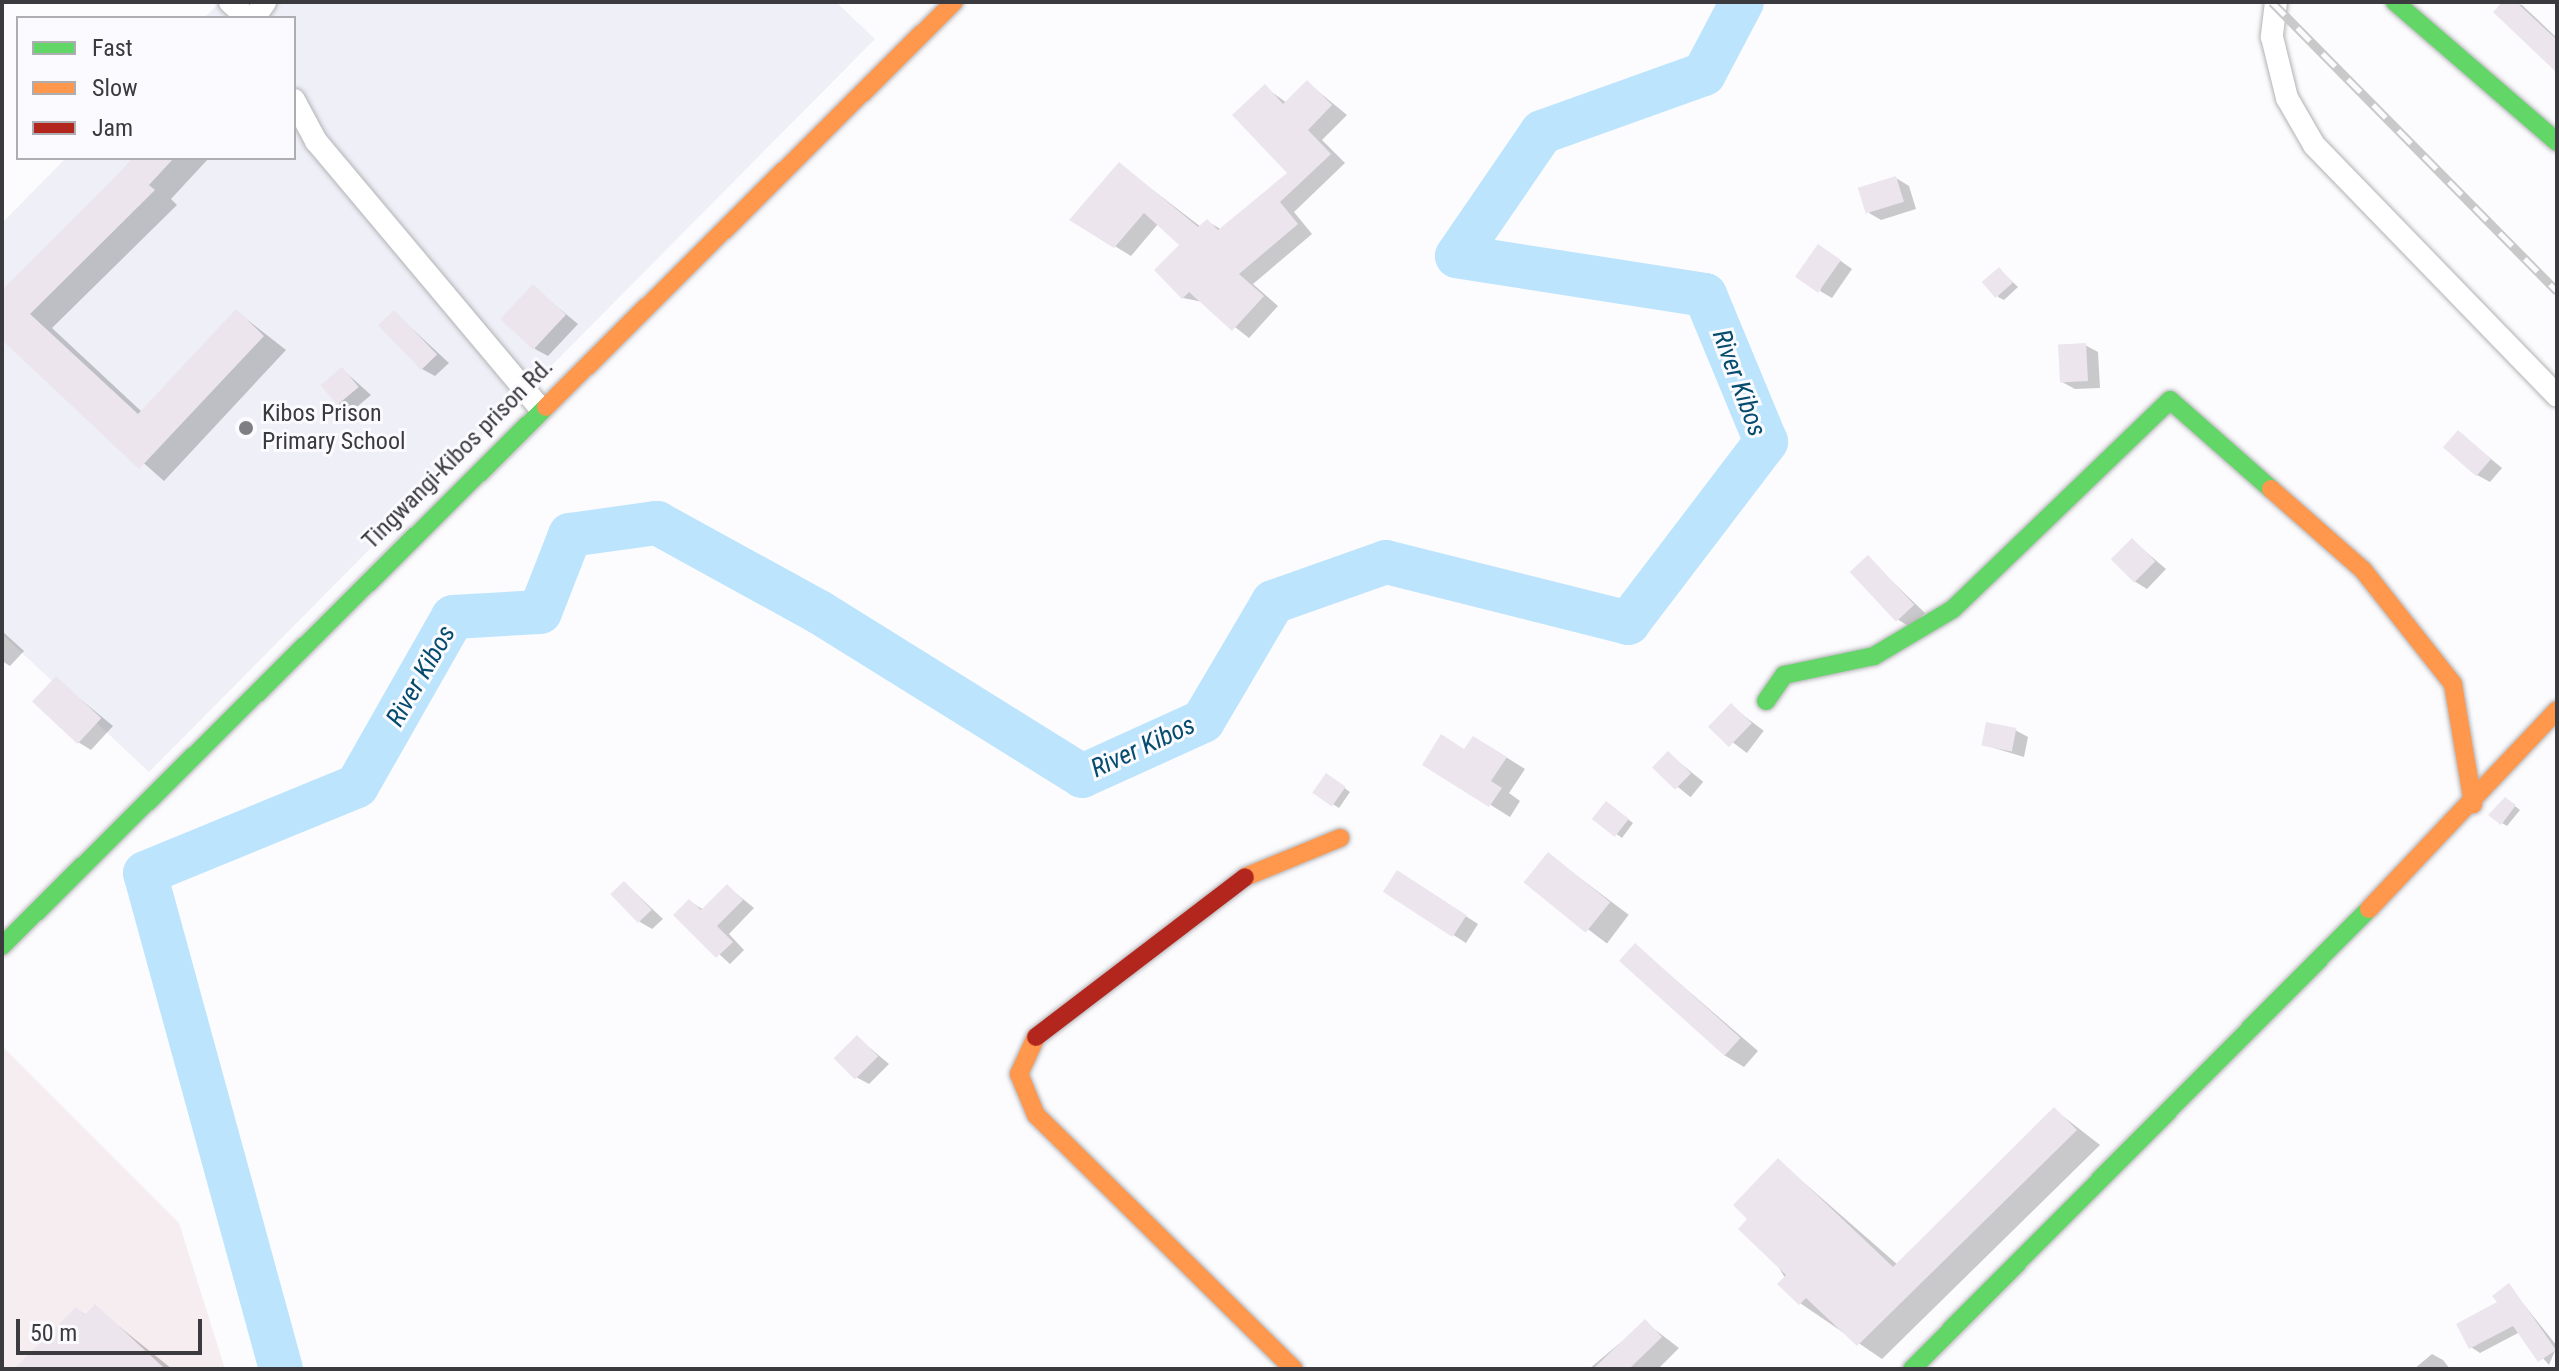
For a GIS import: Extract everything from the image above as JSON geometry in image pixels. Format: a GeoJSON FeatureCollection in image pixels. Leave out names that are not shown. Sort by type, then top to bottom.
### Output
{"type":"FeatureCollection","features":[{"type":"Feature","properties":{"kind":"street"},"geometry":{"type":"LineString","coordinates":[[230,2],[246,16]]}},
{"type":"Feature","properties":{"kind":"street","name":"Tingwangi-Kibos prison Rd."},"geometry":{"type":"LineString","coordinates":[[2,946],[539,407],[954,2]]}},
{"type":"Feature","properties":{"kind":"street"},"geometry":{"type":"LineString","coordinates":[[2276,2],[2272,37],[2287,98],[2314,145],[2557,396]]}},
{"type":"Feature","properties":{"kind":"street"},"geometry":{"type":"LineString","coordinates":[[2395,2],[2557,142]]}},
{"type":"Feature","properties":{"kind":"street"},"geometry":{"type":"LineString","coordinates":[[296,104],[316,141],[539,407]]}},
{"type":"Feature","properties":{"kind":"street"},"geometry":{"type":"LineString","coordinates":[[1766,701],[1784,675],[1874,656],[1953,609],[2170,400],[2363,570],[2440,664],[2453,684],[2473,804]]}},
{"type":"Feature","properties":{"kind":"street"},"geometry":{"type":"LineString","coordinates":[[1912,1369],[2473,804],[2557,710]]}},
{"type":"Feature","properties":{"kind":"street"},"geometry":{"type":"LineString","coordinates":[[1294,1369],[1036,1115],[1019,1074],[1031,1041],[1260,865],[1340,838]]}},
{"type":"Feature","properties":{"kind":"shaded area","name":"Kibos Prison Primary School"},"geometry":{"type":"Polygon","coordinates":[[[220,2],[836,2],[875,39],[149,772],[2,634],[2,223],[64,160],[296,160],[296,16],[206,16],[220,2]]]}},
{"type":"Feature","properties":{"kind":"shaded area"},"geometry":{"type":"Polygon","coordinates":[[[2,1046],[179,1223],[225,1369],[2,1369],[2,1046]]]}},
{"type":"Feature","properties":{"kind":"building"},"geometry":{"type":"Polygon","coordinates":[[[2502,2],[2516,2],[2557,40],[2557,73],[2493,12],[2502,2]]]}},
{"type":"Feature","properties":{"kind":"building"},"geometry":{"type":"Polygon","coordinates":[[[1307,80],[1332,105],[1308,130],[1331,154],[1280,202],[1298,224],[1239,274],[1264,296],[1232,331],[1189,292],[1182,299],[1154,270],[1179,245],[1144,213],[1114,248],[1069,220],[1119,162],[1198,227],[1207,219],[1218,230],[1287,173],[1232,115],[1265,84],[1283,104],[1307,80]]]}},
{"type":"Feature","properties":{"kind":"building"},"geometry":{"type":"Polygon","coordinates":[[[132,160],[172,160],[149,185],[155,190],[30,314],[138,414],[236,309],[264,336],[139,469],[2,340],[2,290],[132,160]]]}},
{"type":"Feature","properties":{"kind":"building"},"geometry":{"type":"Polygon","coordinates":[[[1896,176],[1904,202],[1866,214],[1858,188],[1896,176]]]}},
{"type":"Feature","properties":{"kind":"building"},"geometry":{"type":"Polygon","coordinates":[[[1818,244],[1841,260],[1818,293],[1795,277],[1818,244]]]}},
{"type":"Feature","properties":{"kind":"building"},"geometry":{"type":"Polygon","coordinates":[[[1999,267],[2013,283],[1995,298],[1982,282],[1999,267]]]}},
{"type":"Feature","properties":{"kind":"building"},"geometry":{"type":"Polygon","coordinates":[[[533,284],[566,315],[533,350],[500,319],[533,284]]]}},
{"type":"Feature","properties":{"kind":"building"},"geometry":{"type":"Polygon","coordinates":[[[394,310],[437,355],[421,370],[378,325],[394,310]]]}},
{"type":"Feature","properties":{"kind":"building"},"geometry":{"type":"Polygon","coordinates":[[[2086,343],[2088,381],[2060,382],[2058,344],[2086,343]]]}},
{"type":"Feature","properties":{"kind":"building"},"geometry":{"type":"Polygon","coordinates":[[[342,367],[359,387],[337,405],[321,385],[342,367]]]}},
{"type":"Feature","properties":{"kind":"building"},"geometry":{"type":"Polygon","coordinates":[[[2458,430],[2491,459],[2476,476],[2443,447],[2458,430]]]}},
{"type":"Feature","properties":{"kind":"building"},"geometry":{"type":"Polygon","coordinates":[[[2132,538],[2155,561],[2134,583],[2111,559],[2132,538]]]}},
{"type":"Feature","properties":{"kind":"building"},"geometry":{"type":"Polygon","coordinates":[[[1868,555],[1914,605],[1896,622],[1850,572],[1868,555]]]}},
{"type":"Feature","properties":{"kind":"building"},"geometry":{"type":"Polygon","coordinates":[[[56,676],[101,718],[77,744],[32,702],[56,676]]]}},
{"type":"Feature","properties":{"kind":"building"},"geometry":{"type":"Polygon","coordinates":[[[1731,703],[1752,723],[1729,747],[1708,727],[1731,703]]]}},
{"type":"Feature","properties":{"kind":"building"},"geometry":{"type":"Polygon","coordinates":[[[1986,722],[2016,728],[2012,751],[1981,746],[1986,722]]]}},
{"type":"Feature","properties":{"kind":"building"},"geometry":{"type":"Polygon","coordinates":[[[1441,734],[1464,749],[1473,736],[1507,757],[1491,781],[1502,788],[1489,807],[1422,765],[1441,734]]]}},
{"type":"Feature","properties":{"kind":"building"},"geometry":{"type":"Polygon","coordinates":[[[1668,751],[1691,773],[1675,790],[1652,768],[1668,751]]]}},
{"type":"Feature","properties":{"kind":"building"},"geometry":{"type":"Polygon","coordinates":[[[1326,773],[1346,787],[1332,806],[1312,793],[1326,773]]]}},
{"type":"Feature","properties":{"kind":"building"},"geometry":{"type":"Polygon","coordinates":[[[2505,797],[2516,805],[2501,825],[2488,815],[2505,797]]]}},
{"type":"Feature","properties":{"kind":"building"},"geometry":{"type":"Polygon","coordinates":[[[1606,801],[1629,819],[1615,837],[1592,819],[1606,801]]]}},
{"type":"Feature","properties":{"kind":"building"},"geometry":{"type":"Polygon","coordinates":[[[1548,852],[1610,902],[1586,933],[1523,882],[1548,852]]]}},
{"type":"Feature","properties":{"kind":"building"},"geometry":{"type":"Polygon","coordinates":[[[1397,870],[1467,915],[1452,937],[1383,892],[1397,870]]]}},
{"type":"Feature","properties":{"kind":"building"},"geometry":{"type":"Polygon","coordinates":[[[624,881],[652,910],[638,923],[610,894],[624,881]]]}},
{"type":"Feature","properties":{"kind":"building"},"geometry":{"type":"Polygon","coordinates":[[[727,884],[743,900],[717,926],[733,942],[716,958],[673,915],[689,899],[701,910],[727,884]]]}},
{"type":"Feature","properties":{"kind":"building"},"geometry":{"type":"Polygon","coordinates":[[[1635,943],[1741,1038],[1724,1056],[1619,961],[1635,943]]]}},
{"type":"Feature","properties":{"kind":"building"},"geometry":{"type":"Polygon","coordinates":[[[857,1035],[878,1056],[855,1080],[834,1058],[857,1035]]]}},
{"type":"Feature","properties":{"kind":"building"},"geometry":{"type":"Polygon","coordinates":[[[2054,1107],[2077,1130],[1857,1346],[1806,1298],[1799,1305],[1777,1284],[1786,1275],[1738,1229],[1747,1219],[1733,1205],[1778,1158],[1893,1267],[2054,1107]]]}},
{"type":"Feature","properties":{"kind":"building"},"geometry":{"type":"Polygon","coordinates":[[[2509,1283],[2556,1350],[2538,1362],[2513,1326],[2469,1349],[2456,1324],[2497,1302],[2492,1296],[2509,1283]]]}},
{"type":"Feature","properties":{"kind":"building"},"geometry":{"type":"Polygon","coordinates":[[[95,1304],[165,1369],[14,1369],[76,1307],[85,1315],[95,1304]]]}},
{"type":"Feature","properties":{"kind":"building"},"geometry":{"type":"Polygon","coordinates":[[[1645,1319],[1662,1337],[1629,1369],[1593,1369],[1645,1319]]]}},
{"type":"Feature","properties":{"kind":"waterway","name":"River Kibos"},"geometry":{"type":"LineString","coordinates":[[281,1369],[145,873],[357,786],[453,617],[540,612],[570,535],[657,523],[819,612],[1082,776],[1203,721],[1273,602],[1386,562],[1628,623],[1766,442],[1705,295],[1457,256],[1542,132],[1704,74],[1742,2]]}},
{"type":"Feature","properties":{"kind":"railway"},"geometry":{"type":"LineString","coordinates":[[2272,2],[2557,291]]}},
{"type":"Feature","properties":{"kind":"traffic: fast"},"geometry":{"type":"LineString","coordinates":[[2395,2],[2557,142]]}},
{"type":"Feature","properties":{"kind":"traffic: fast"},"geometry":{"type":"LineString","coordinates":[[1766,701],[1784,675],[1874,656],[1953,609],[2170,400],[2271,489]]}},
{"type":"Feature","properties":{"kind":"traffic: fast"},"geometry":{"type":"LineString","coordinates":[[2,946],[546,407]]}},
{"type":"Feature","properties":{"kind":"traffic: fast"},"geometry":{"type":"LineString","coordinates":[[1912,1369],[2369,909]]}},
{"type":"Feature","properties":{"kind":"traffic: slow"},"geometry":{"type":"LineString","coordinates":[[546,407],[954,2]]}},
{"type":"Feature","properties":{"kind":"traffic: slow"},"geometry":{"type":"LineString","coordinates":[[2271,489],[2363,570],[2453,684],[2473,804]]}},
{"type":"Feature","properties":{"kind":"traffic: slow"},"geometry":{"type":"LineString","coordinates":[[2369,909],[2557,710]]}},
{"type":"Feature","properties":{"kind":"traffic: slow"},"geometry":{"type":"LineString","coordinates":[[1245,877],[1340,838]]}},
{"type":"Feature","properties":{"kind":"traffic: slow"},"geometry":{"type":"LineString","coordinates":[[1036,1037],[1019,1074],[1036,1115],[1294,1369]]}},
{"type":"Feature","properties":{"kind":"traffic: jam"},"geometry":{"type":"LineString","coordinates":[[1036,1037],[1245,877]]}},
{"type":"Feature","properties":{"kind":"place","name":"Kibos Prison Primary School"},"geometry":{"type":"Point","coordinates":[246,428]}}]}
